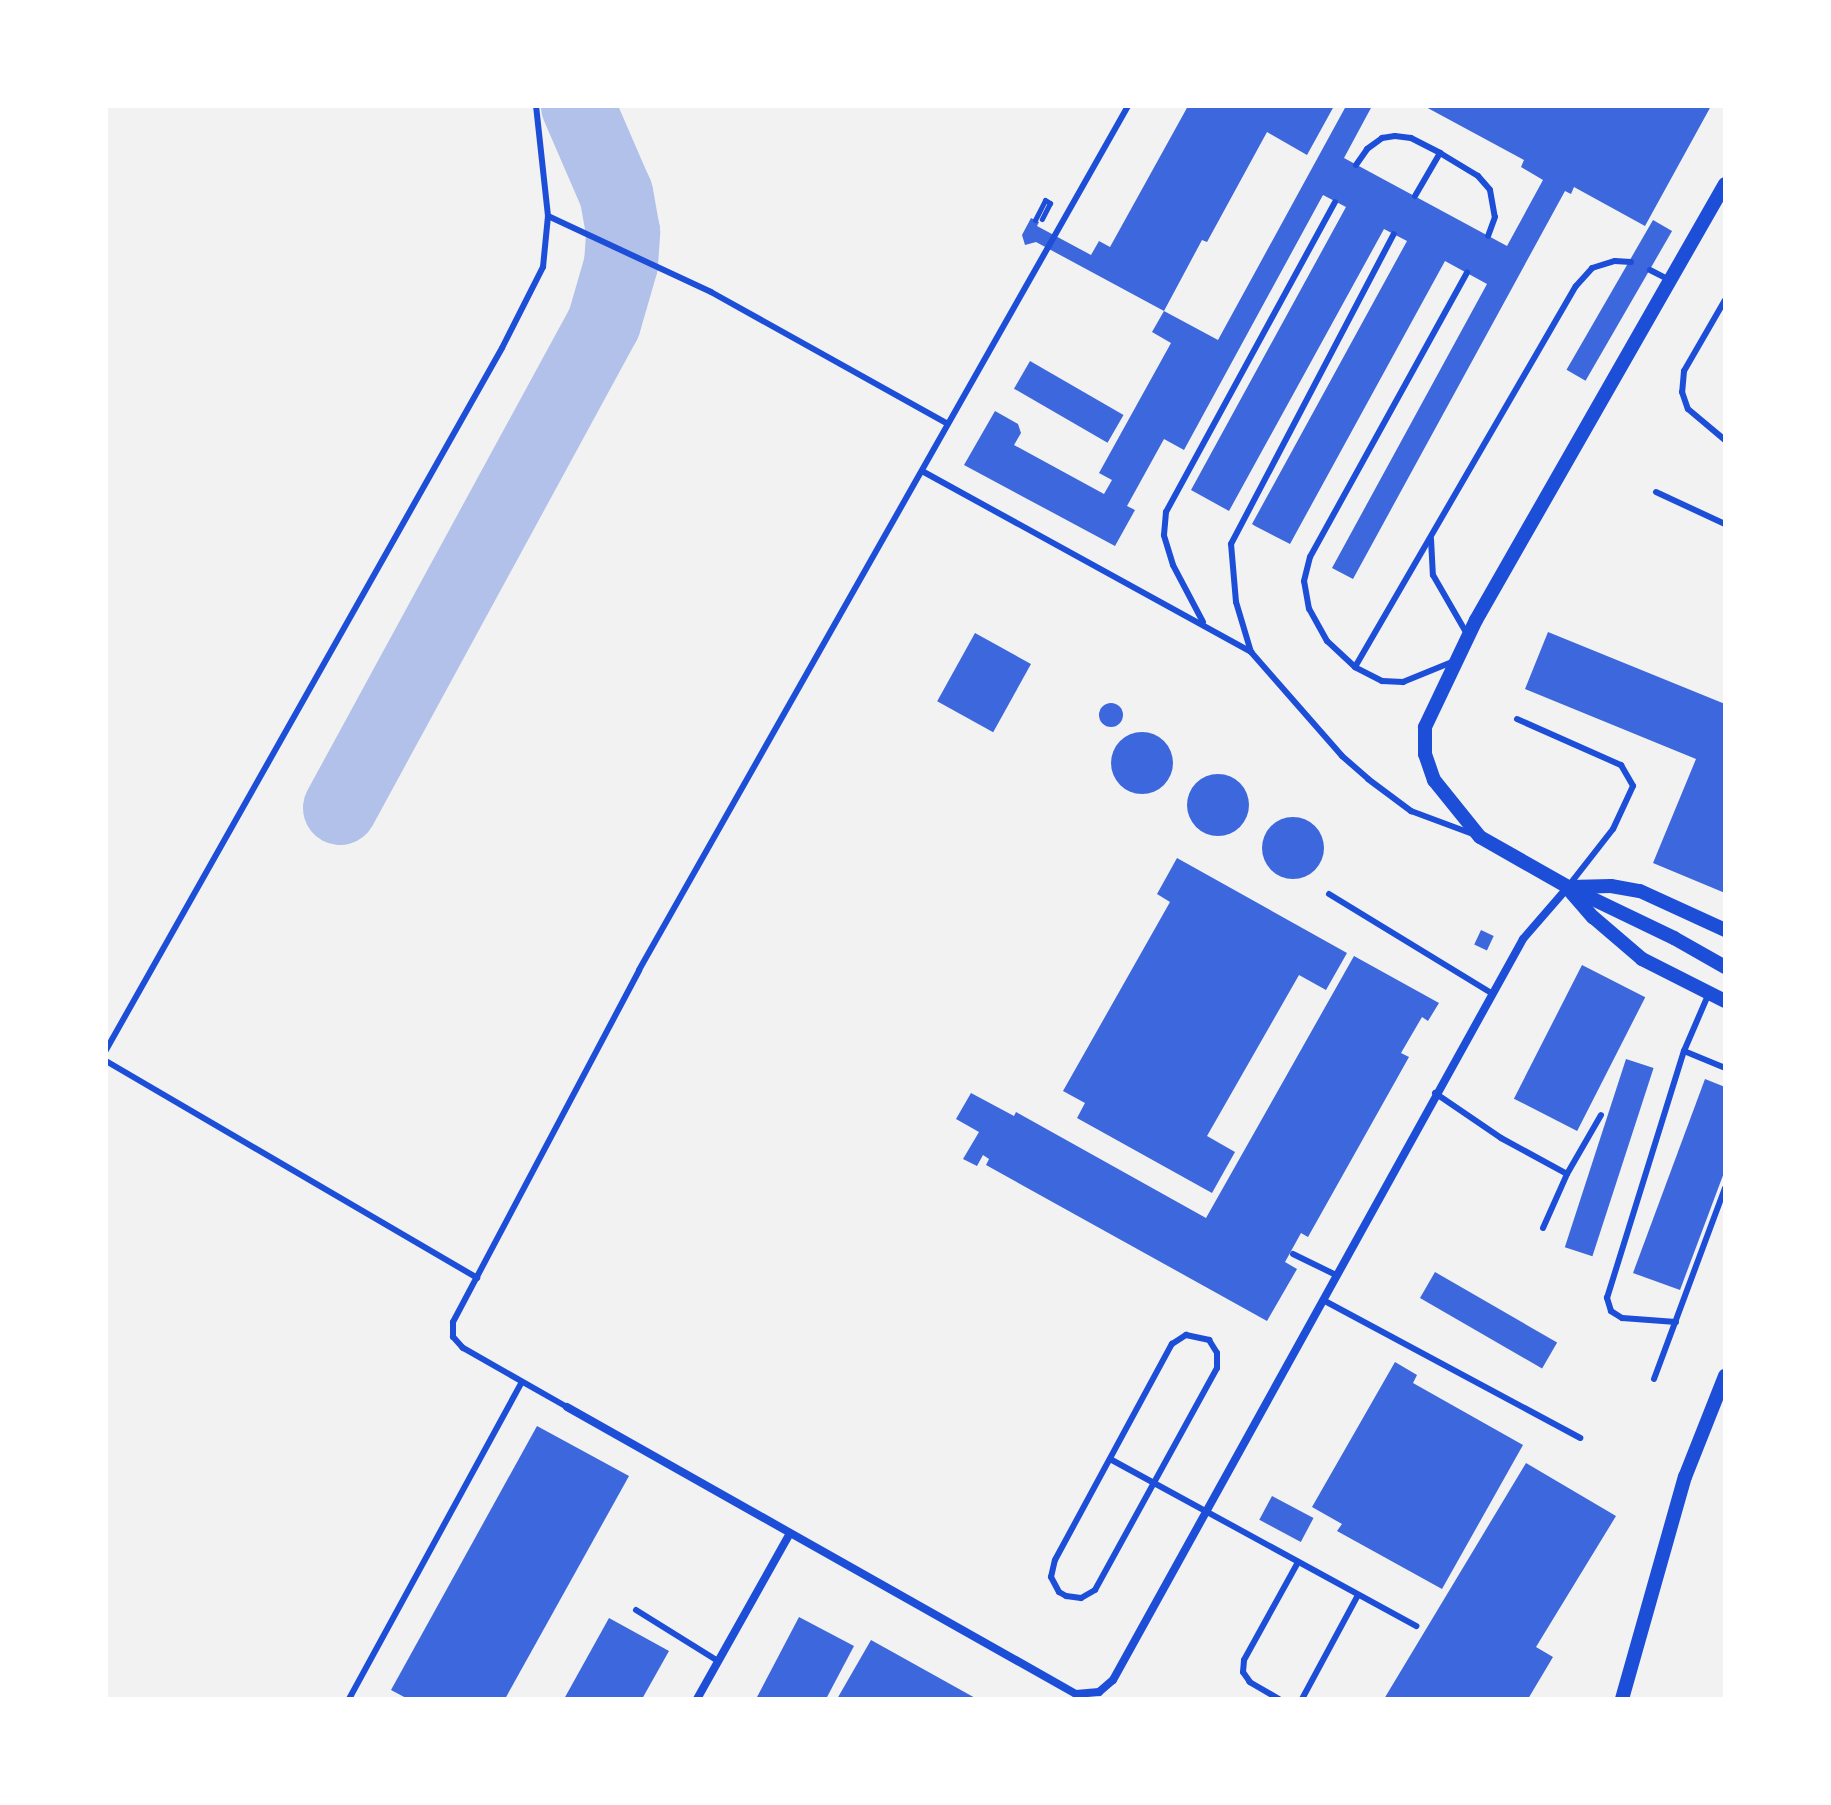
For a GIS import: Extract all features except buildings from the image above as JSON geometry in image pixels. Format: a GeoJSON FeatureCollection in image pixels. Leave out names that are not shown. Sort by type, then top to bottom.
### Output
{"type":"FeatureCollection","features":[{"type":"Feature","properties":{"kind":"street"},"geometry":{"type":"LineString","coordinates":[[1725,184],[1468,636],[1425,727],[1425,754],[1434,780],[1480,837],[1568,887],[1674,938],[1725,967]]}},
{"type":"Feature","properties":{"kind":"street"},"geometry":{"type":"LineString","coordinates":[[567,1407],[1076,1694],[1099,1692],[1113,1680],[1435,1093],[1523,939],[1568,887],[1611,886],[1640,891],[1725,930]]}},
{"type":"Feature","properties":{"kind":"street"},"geometry":{"type":"LineString","coordinates":[[1568,887],[1593,917],[1642,959],[1725,1001]]}},
{"type":"Feature","properties":{"kind":"street"},"geometry":{"type":"LineString","coordinates":[[1622,1699],[1685,1477],[1725,1376]]}},
{"type":"Feature","properties":{"kind":"street"},"geometry":{"type":"LineString","coordinates":[[697,1699],[790,1533]]}},
{"type":"Feature","properties":{"kind":"lane"},"geometry":{"type":"LineString","coordinates":[[106,1050],[502,348],[543,267],[548,216],[536,106]]}},
{"type":"Feature","properties":{"kind":"lane"},"geometry":{"type":"LineString","coordinates":[[567,1407],[463,1348],[453,1337],[453,1322],[639,970],[1128,106]]}},
{"type":"Feature","properties":{"kind":"lane"},"geometry":{"type":"LineString","coordinates":[[1356,165],[1367,149],[1382,138],[1395,136],[1411,138],[1440,153],[1478,176],[1490,190],[1496,204],[1488,236]]}},
{"type":"Feature","properties":{"kind":"lane"},"geometry":{"type":"LineString","coordinates":[[1415,196],[1440,153]]}},
{"type":"Feature","properties":{"kind":"lane"},"geometry":{"type":"LineString","coordinates":[[1203,622],[1173,565],[1164,535],[1166,512],[1335,202]]}},
{"type":"Feature","properties":{"kind":"lane"},"geometry":{"type":"LineString","coordinates":[[548,216],[711,292],[948,424]]}},
{"type":"Feature","properties":{"kind":"lane"},"geometry":{"type":"LineString","coordinates":[[1251,652],[1236,602],[1231,544],[1394,234]]}},
{"type":"Feature","properties":{"kind":"lane"},"geometry":{"type":"LineString","coordinates":[[1355,667],[1576,286],[1592,268],[1615,261],[1631,262]]}},
{"type":"Feature","properties":{"kind":"lane"},"geometry":{"type":"LineString","coordinates":[[1650,270],[1671,280]]}},
{"type":"Feature","properties":{"kind":"lane"},"geometry":{"type":"LineString","coordinates":[[1455,660],[1403,682],[1382,681],[1355,667],[1327,641],[1309,609],[1304,581],[1310,557],[1467,273]]}},
{"type":"Feature","properties":{"kind":"lane"},"geometry":{"type":"LineString","coordinates":[[1725,300],[1684,371],[1682,392],[1688,409],[1725,440]]}},
{"type":"Feature","properties":{"kind":"lane"},"geometry":{"type":"LineString","coordinates":[[922,471],[1203,622],[1251,652],[1342,756],[1368,779],[1411,811],[1480,837]]}},
{"type":"Feature","properties":{"kind":"lane"},"geometry":{"type":"LineString","coordinates":[[1656,492],[1725,524]]}},
{"type":"Feature","properties":{"kind":"lane"},"geometry":{"type":"LineString","coordinates":[[1431,539],[1433,575],[1468,636]]}},
{"type":"Feature","properties":{"kind":"lane"},"geometry":{"type":"LineString","coordinates":[[1517,719],[1621,765],[1633,786],[1613,829],[1568,887]]}},
{"type":"Feature","properties":{"kind":"lane"},"geometry":{"type":"LineString","coordinates":[[1329,894],[1493,994]]}},
{"type":"Feature","properties":{"kind":"lane"},"geometry":{"type":"LineString","coordinates":[[1676,1322],[1622,1318],[1611,1311],[1607,1298],[1684,1051],[1709,993]]}},
{"type":"Feature","properties":{"kind":"lane"},"geometry":{"type":"LineString","coordinates":[[1684,1051],[1725,1068]]}},
{"type":"Feature","properties":{"kind":"lane"},"geometry":{"type":"LineString","coordinates":[[106,1061],[477,1278]]}},
{"type":"Feature","properties":{"kind":"lane"},"geometry":{"type":"LineString","coordinates":[[1435,1093],[1501,1138],[1567,1174]]}},
{"type":"Feature","properties":{"kind":"lane"},"geometry":{"type":"LineString","coordinates":[[1543,1228],[1567,1174],[1601,1115]]}},
{"type":"Feature","properties":{"kind":"lane"},"geometry":{"type":"LineString","coordinates":[[1654,1379],[1725,1188]]}},
{"type":"Feature","properties":{"kind":"lane"},"geometry":{"type":"LineString","coordinates":[[1293,1254],[1336,1275]]}},
{"type":"Feature","properties":{"kind":"lane"},"geometry":{"type":"LineString","coordinates":[[1323,1300],[1580,1438]]}},
{"type":"Feature","properties":{"kind":"lane"},"geometry":{"type":"LineString","coordinates":[[1186,1335],[1202,1336],[1217,1353],[1217,1368],[1095,1590],[1081,1598],[1066,1596],[1054,1585],[1052,1569],[1110,1459],[1172,1344],[1186,1335]]}},
{"type":"Feature","properties":{"kind":"lane"},"geometry":{"type":"LineString","coordinates":[[349,1699],[521,1383]]}},
{"type":"Feature","properties":{"kind":"lane"},"geometry":{"type":"LineString","coordinates":[[1110,1459],[1416,1626]]}},
{"type":"Feature","properties":{"kind":"lane"},"geometry":{"type":"LineString","coordinates":[[1279,1699],[1250,1682],[1243,1672],[1244,1660],[1298,1562]]}},
{"type":"Feature","properties":{"kind":"lane"},"geometry":{"type":"LineString","coordinates":[[1302,1699],[1358,1595]]}},
{"type":"Feature","properties":{"kind":"lane"},"geometry":{"type":"LineString","coordinates":[[636,1610],[718,1661]]}},
{"type":"Feature","properties":{"kind":"taxiway"},"geometry":{"type":"LineString","coordinates":[[340,808],[604,323],[621,264],[623,232],[616,194],[578,106]]}}]}
